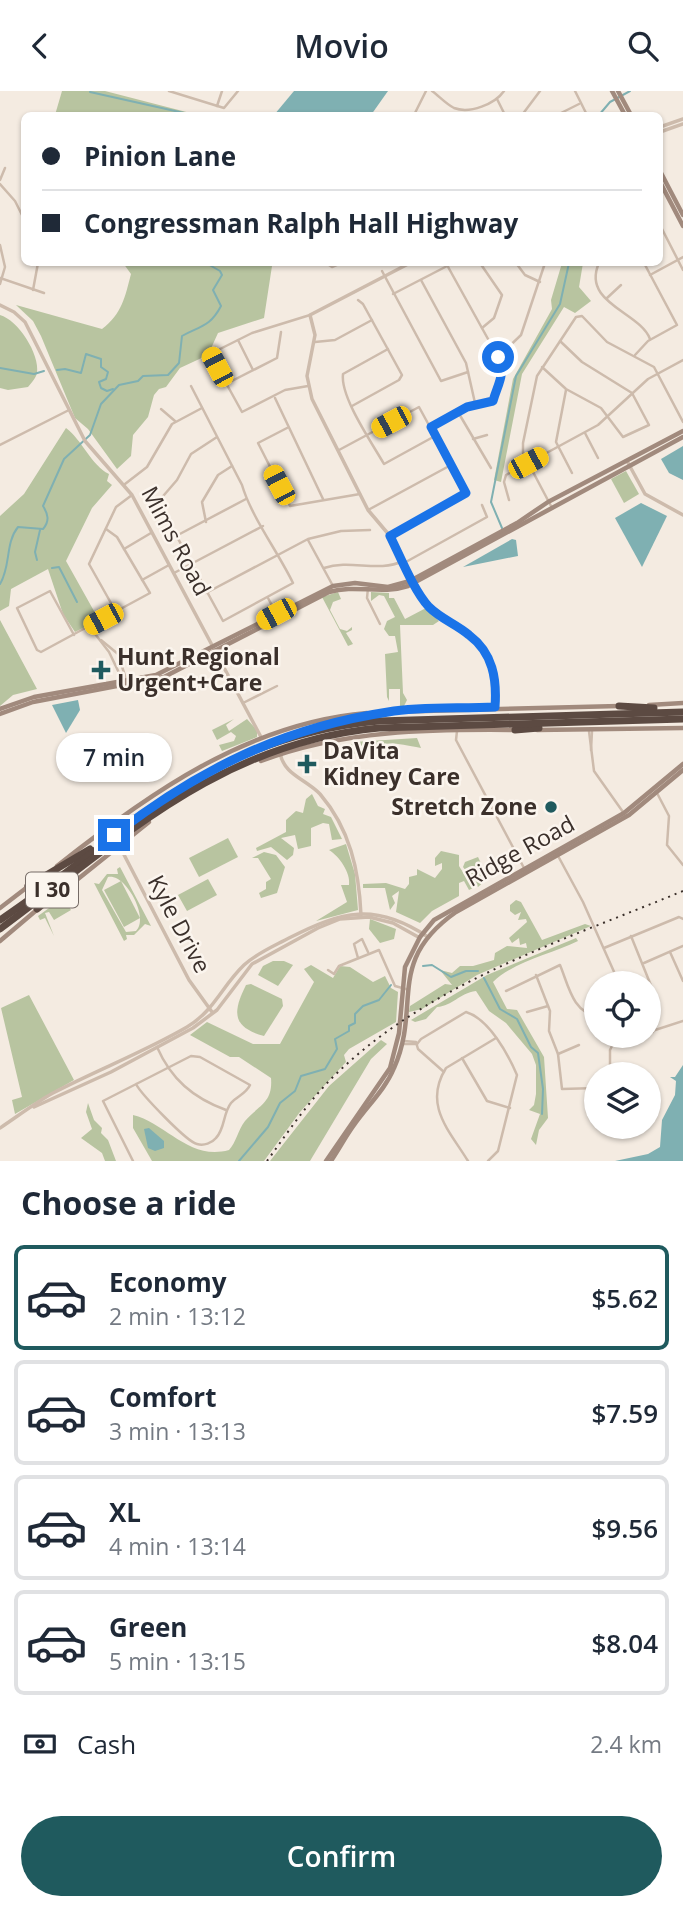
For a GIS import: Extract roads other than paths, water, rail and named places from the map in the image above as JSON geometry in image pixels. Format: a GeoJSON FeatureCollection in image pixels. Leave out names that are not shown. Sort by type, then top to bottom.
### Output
{"type":"FeatureCollection","features":[{"type":"Feature","properties":{"kind":"highway"},"geometry":{"type":"LineString","coordinates":[[619,706],[683,710]]}},
{"type":"Feature","properties":{"kind":"highway","name":"I 30"},"geometry":{"type":"LineString","coordinates":[[0,920],[206,771],[251,749],[294,734],[329,726],[379,720],[683,710]]}},
{"type":"Feature","properties":{"kind":"highway"},"geometry":{"type":"LineString","coordinates":[[294,734],[388,712]]}},
{"type":"Feature","properties":{"kind":"highway","name":"I 30"},"geometry":{"type":"LineString","coordinates":[[0,929],[176,798],[218,773],[265,754],[353,730],[683,719]]}},
{"type":"Feature","properties":{"kind":"highway"},"geometry":{"type":"LineString","coordinates":[[515,730],[590,722]]}},
{"type":"Feature","properties":{"kind":"highway"},"geometry":{"type":"LineString","coordinates":[[265,754],[347,734],[384,733]]}},
{"type":"Feature","properties":{"kind":"highway"},"geometry":{"type":"LineString","coordinates":[[28,886],[132,822]]}},
{"type":"Feature","properties":{"kind":"highway"},"geometry":{"type":"LineString","coordinates":[[37,909],[104,852]]}},
{"type":"Feature","properties":{"kind":"main road"},"geometry":{"type":"LineString","coordinates":[[612,91],[624,112]]}},
{"type":"Feature","properties":{"kind":"main road"},"geometry":{"type":"LineString","coordinates":[[618,91],[630,112]]}},
{"type":"Feature","properties":{"kind":"main road"},"geometry":{"type":"LineString","coordinates":[[663,177],[683,215]]}},
{"type":"Feature","properties":{"kind":"main road"},"geometry":{"type":"LineString","coordinates":[[663,188],[683,225]]}},
{"type":"Feature","properties":{"kind":"main road"},"geometry":{"type":"LineString","coordinates":[[628,463],[683,431]]}},
{"type":"Feature","properties":{"kind":"main road"},"geometry":{"type":"LineString","coordinates":[[277,616],[329,592],[346,588],[388,587],[414,581],[550,504],[683,437]]}},
{"type":"Feature","properties":{"kind":"main road"},"geometry":{"type":"LineString","coordinates":[[0,709],[164,677],[333,586],[368,588]]}},
{"type":"Feature","properties":{"kind":"main road"},"geometry":{"type":"LineString","coordinates":[[0,908],[172,781],[261,737],[321,720],[388,712],[683,703]]}},
{"type":"Feature","properties":{"kind":"main road"},"geometry":{"type":"LineString","coordinates":[[0,714],[16,704]]}},
{"type":"Feature","properties":{"kind":"main road"},"geometry":{"type":"LineString","coordinates":[[0,941],[154,817],[201,787],[280,753],[384,733],[683,728]]}},
{"type":"Feature","properties":{"kind":"main road","name":"Ridge Road"},"geometry":{"type":"LineString","coordinates":[[626,814],[683,764]]}},
{"type":"Feature","properties":{"kind":"main road","name":"Ridge Road"},"geometry":{"type":"LineString","coordinates":[[328,1161],[393,1072],[400,1042],[404,989],[424,937],[439,916],[626,814],[657,793],[683,770]]}},
{"type":"Feature","properties":{"kind":"main road","name":"Ridge Road"},"geometry":{"type":"LineString","coordinates":[[424,937],[479,896]]}},
{"type":"Feature","properties":{"kind":"main road"},"geometry":{"type":"LineString","coordinates":[[440,924],[455,907]]}},
{"type":"Feature","properties":{"kind":"street"},"geometry":{"type":"LineString","coordinates":[[169,91],[227,107],[238,91]]}},
{"type":"Feature","properties":{"kind":"street"},"geometry":{"type":"LineString","coordinates":[[186,96],[188,91]]}},
{"type":"Feature","properties":{"kind":"street"},"geometry":{"type":"LineString","coordinates":[[218,106],[222,91]]}},
{"type":"Feature","properties":{"kind":"street"},"geometry":{"type":"LineString","coordinates":[[416,112],[426,91]]}},
{"type":"Feature","properties":{"kind":"street"},"geometry":{"type":"LineString","coordinates":[[432,91],[460,109],[469,110],[497,99],[504,91]]}},
{"type":"Feature","properties":{"kind":"street"},"geometry":{"type":"LineString","coordinates":[[524,112],[540,91]]}},
{"type":"Feature","properties":{"kind":"street"},"geometry":{"type":"LineString","coordinates":[[575,91],[585,112]]}},
{"type":"Feature","properties":{"kind":"street"},"geometry":{"type":"LineString","coordinates":[[497,99],[504,112]]}},
{"type":"Feature","properties":{"kind":"street"},"geometry":{"type":"LineString","coordinates":[[563,112],[579,104]]}},
{"type":"Feature","properties":{"kind":"street"},"geometry":{"type":"LineString","coordinates":[[663,129],[683,122]]}},
{"type":"Feature","properties":{"kind":"street"},"geometry":{"type":"LineString","coordinates":[[5,168],[0,182],[21,213]]}},
{"type":"Feature","properties":{"kind":"street"},"geometry":{"type":"LineString","coordinates":[[663,231],[683,270]]}},
{"type":"Feature","properties":{"kind":"street"},"geometry":{"type":"LineString","coordinates":[[0,245],[5,260],[0,285]]}},
{"type":"Feature","properties":{"kind":"street"},"geometry":{"type":"LineString","coordinates":[[650,275],[683,257]]}},
{"type":"Feature","properties":{"kind":"street"},"geometry":{"type":"LineString","coordinates":[[33,290],[37,266]]}},
{"type":"Feature","properties":{"kind":"street"},"geometry":{"type":"LineString","coordinates":[[308,386],[285,390],[242,412],[210,354],[266,327],[310,315],[383,274],[403,266]]}},
{"type":"Feature","properties":{"kind":"street"},"geometry":{"type":"LineString","coordinates":[[393,294],[445,266]]}},
{"type":"Feature","properties":{"kind":"street"},"geometry":{"type":"LineString","coordinates":[[431,427],[475,404],[493,401],[503,368],[448,266]]}},
{"type":"Feature","properties":{"kind":"street"},"geometry":{"type":"LineString","coordinates":[[482,266],[502,295],[494,318],[482,328]]}},
{"type":"Feature","properties":{"kind":"street"},"geometry":{"type":"LineString","coordinates":[[518,266],[525,275],[540,282]]}},
{"type":"Feature","properties":{"kind":"street"},"geometry":{"type":"LineString","coordinates":[[498,357],[521,335],[544,266]]}},
{"type":"Feature","properties":{"kind":"street"},"geometry":{"type":"LineString","coordinates":[[598,266],[594,282],[620,314],[643,327],[650,340]]}},
{"type":"Feature","properties":{"kind":"street"},"geometry":{"type":"LineString","coordinates":[[635,356],[650,340],[676,326],[646,266]]}},
{"type":"Feature","properties":{"kind":"street"},"geometry":{"type":"LineString","coordinates":[[383,274],[443,383],[467,372]]}},
{"type":"Feature","properties":{"kind":"street"},"geometry":{"type":"LineString","coordinates":[[1,278],[44,293]]}},
{"type":"Feature","properties":{"kind":"street"},"geometry":{"type":"LineString","coordinates":[[421,280],[466,363],[475,404]]}},
{"type":"Feature","properties":{"kind":"street"},"geometry":{"type":"LineString","coordinates":[[607,298],[621,285]]}},
{"type":"Feature","properties":{"kind":"street"},"geometry":{"type":"LineString","coordinates":[[352,406],[401,378],[388,349],[358,300]]}},
{"type":"Feature","properties":{"kind":"street","name":"Mims Road"},"geometry":{"type":"LineString","coordinates":[[0,305],[18,314],[30,329],[91,450],[125,484],[132,495],[261,737]]}},
{"type":"Feature","properties":{"kind":"street"},"geometry":{"type":"LineString","coordinates":[[310,315],[315,342],[308,386],[338,451],[368,509],[390,536],[426,604],[444,621],[471,636],[488,657],[496,682],[495,707]]}},
{"type":"Feature","properties":{"kind":"street"},"geometry":{"type":"LineString","coordinates":[[550,504],[523,453],[523,443],[535,384],[542,367],[573,320],[580,316],[597,335],[650,363],[658,373],[683,422]]}},
{"type":"Feature","properties":{"kind":"street"},"geometry":{"type":"LineString","coordinates":[[315,342],[335,340],[372,320]]}},
{"type":"Feature","properties":{"kind":"street"},"geometry":{"type":"LineString","coordinates":[[226,384],[277,358],[281,332]]}},
{"type":"Feature","properties":{"kind":"street"},"geometry":{"type":"LineString","coordinates":[[238,340],[253,370]]}},
{"type":"Feature","properties":{"kind":"street"},"geometry":{"type":"LineString","coordinates":[[542,367],[566,389],[596,405],[626,438],[647,426],[649,421],[632,393],[582,362],[560,341]]}},
{"type":"Feature","properties":{"kind":"street"},"geometry":{"type":"LineString","coordinates":[[388,349],[342,374],[342,382],[352,406],[384,464],[435,436]]}},
{"type":"Feature","properties":{"kind":"street"},"geometry":{"type":"LineString","coordinates":[[509,500],[504,482],[508,473],[585,433],[658,373],[683,360]]}},
{"type":"Feature","properties":{"kind":"street"},"geometry":{"type":"LineString","coordinates":[[191,386],[232,466],[246,499],[293,583],[220,621],[158,500],[177,480],[192,453],[217,437]]}},
{"type":"Feature","properties":{"kind":"street"},"geometry":{"type":"LineString","coordinates":[[566,389],[557,429],[558,447],[572,473]]}},
{"type":"Feature","properties":{"kind":"street"},"geometry":{"type":"LineString","coordinates":[[274,396],[323,499]]}},
{"type":"Feature","properties":{"kind":"street"},"geometry":{"type":"LineString","coordinates":[[338,451],[419,407],[466,493],[390,536]]}},
{"type":"Feature","properties":{"kind":"street"},"geometry":{"type":"LineString","coordinates":[[125,484],[147,467],[175,421],[202,408]]}},
{"type":"Feature","properties":{"kind":"street"},"geometry":{"type":"LineString","coordinates":[[162,409],[175,421]]}},
{"type":"Feature","properties":{"kind":"street"},"geometry":{"type":"LineString","coordinates":[[0,445],[69,410]]}},
{"type":"Feature","properties":{"kind":"street"},"geometry":{"type":"LineString","coordinates":[[458,412],[491,468]]}},
{"type":"Feature","properties":{"kind":"street"},"geometry":{"type":"LineString","coordinates":[[287,428],[258,443],[292,507],[360,494]]}},
{"type":"Feature","properties":{"kind":"street"},"geometry":{"type":"LineString","coordinates":[[585,433],[598,458]]}},
{"type":"Feature","properties":{"kind":"street"},"geometry":{"type":"LineString","coordinates":[[473,439],[487,435]]}},
{"type":"Feature","properties":{"kind":"street"},"geometry":{"type":"LineString","coordinates":[[628,463],[647,496],[683,515]]}},
{"type":"Feature","properties":{"kind":"street"},"geometry":{"type":"LineString","coordinates":[[368,509],[451,465]]}},
{"type":"Feature","properties":{"kind":"street"},"geometry":{"type":"LineString","coordinates":[[205,522],[202,502],[219,475],[232,466]]}},
{"type":"Feature","properties":{"kind":"street"},"geometry":{"type":"LineString","coordinates":[[116,612],[89,564],[116,507],[132,495]]}},
{"type":"Feature","properties":{"kind":"street"},"geometry":{"type":"LineString","coordinates":[[176,536],[246,499]]}},
{"type":"Feature","properties":{"kind":"street"},"geometry":{"type":"LineString","coordinates":[[324,568],[351,563],[387,566],[403,562],[487,517],[482,505]]}},
{"type":"Feature","properties":{"kind":"street"},"geometry":{"type":"LineString","coordinates":[[174,573],[263,526]]}},
{"type":"Feature","properties":{"kind":"street"},"geometry":{"type":"LineString","coordinates":[[74,635],[50,591],[17,608],[39,652],[74,635],[150,593],[124,549],[112,532],[106,529]]}},
{"type":"Feature","properties":{"kind":"street"},"geometry":{"type":"LineString","coordinates":[[206,593],[307,538],[341,531],[370,530]]}},
{"type":"Feature","properties":{"kind":"street"},"geometry":{"type":"LineString","coordinates":[[124,549],[152,533]]}},
{"type":"Feature","properties":{"kind":"street"},"geometry":{"type":"LineString","coordinates":[[307,538],[333,586]]}},
{"type":"Feature","properties":{"kind":"street"},"geometry":{"type":"LineString","coordinates":[[142,580],[169,565]]}},
{"type":"Feature","properties":{"kind":"street"},"geometry":{"type":"LineString","coordinates":[[368,588],[367,598],[380,624]]}},
{"type":"Feature","properties":{"kind":"street"},"geometry":{"type":"LineString","coordinates":[[268,598],[277,616]]}},
{"type":"Feature","properties":{"kind":"street"},"geometry":{"type":"LineString","coordinates":[[89,627],[118,654],[125,684]]}},
{"type":"Feature","properties":{"kind":"street"},"geometry":{"type":"LineString","coordinates":[[100,639],[125,684]]}},
{"type":"Feature","properties":{"kind":"street"},"geometry":{"type":"LineString","coordinates":[[111,657],[118,654]]}},
{"type":"Feature","properties":{"kind":"street"},"geometry":{"type":"LineString","coordinates":[[242,703],[277,686]]}},
{"type":"Feature","properties":{"kind":"street"},"geometry":{"type":"LineString","coordinates":[[457,731],[456,740],[525,870]]}},
{"type":"Feature","properties":{"kind":"street"},"geometry":{"type":"LineString","coordinates":[[590,731],[594,771],[626,814]]}},
{"type":"Feature","properties":{"kind":"street"},"geometry":{"type":"LineString","coordinates":[[280,753],[285,768],[314,787],[344,830],[357,871],[361,915]]}},
{"type":"Feature","properties":{"kind":"street"},"geometry":{"type":"LineString","coordinates":[[657,793],[668,815],[667,845],[683,865]]}},
{"type":"Feature","properties":{"kind":"street","name":"Kyle Drive"},"geometry":{"type":"LineString","coordinates":[[120,847],[188,979],[212,1011]]}},
{"type":"Feature","properties":{"kind":"street"},"geometry":{"type":"LineString","coordinates":[[556,853],[614,971]]}},
{"type":"Feature","properties":{"kind":"street"},"geometry":{"type":"LineString","coordinates":[[0,1128],[34,1107],[193,1028],[212,1011],[235,975],[253,958],[328,919],[361,915],[401,922],[424,937]]}},
{"type":"Feature","properties":{"kind":"street"},"geometry":{"type":"LineString","coordinates":[[604,948],[682,918]]}},
{"type":"Feature","properties":{"kind":"street"},"geometry":{"type":"LineString","coordinates":[[631,936],[645,971]]}},
{"type":"Feature","properties":{"kind":"street"},"geometry":{"type":"LineString","coordinates":[[358,958],[354,944],[362,939],[368,952]]}},
{"type":"Feature","properties":{"kind":"street"},"geometry":{"type":"LineString","coordinates":[[643,964],[683,946]]}},
{"type":"Feature","properties":{"kind":"street"},"geometry":{"type":"LineString","coordinates":[[328,970],[334,974],[339,966],[368,952],[379,950],[395,986],[404,989]]}},
{"type":"Feature","properties":{"kind":"street"},"geometry":{"type":"LineString","coordinates":[[670,952],[683,981]]}},
{"type":"Feature","properties":{"kind":"street"},"geometry":{"type":"LineString","coordinates":[[506,991],[560,965],[577,1006],[584,1013]]}},
{"type":"Feature","properties":{"kind":"street"},"geometry":{"type":"LineString","coordinates":[[536,975],[548,1006],[550,1035],[558,1054],[562,1089],[584,1088]]}},
{"type":"Feature","properties":{"kind":"street"},"geometry":{"type":"LineString","coordinates":[[527,1012],[548,1006]]}},
{"type":"Feature","properties":{"kind":"street"},"geometry":{"type":"LineString","coordinates":[[443,1072],[418,1049],[418,1044],[421,1039],[466,1012],[496,1038],[517,1075],[498,1151],[488,1161]]}},
{"type":"Feature","properties":{"kind":"street"},"geometry":{"type":"LineString","coordinates":[[661,1029],[683,1021]]}},
{"type":"Feature","properties":{"kind":"street"},"geometry":{"type":"LineString","coordinates":[[468,1161],[436,1107],[443,1072],[496,1038]]}},
{"type":"Feature","properties":{"kind":"street"},"geometry":{"type":"LineString","coordinates":[[400,1042],[418,1044]]}},
{"type":"Feature","properties":{"kind":"street"},"geometry":{"type":"LineString","coordinates":[[558,1054],[579,1045]]}},
{"type":"Feature","properties":{"kind":"street"},"geometry":{"type":"LineString","coordinates":[[156,1046],[178,1082],[201,1100],[227,1110]]}},
{"type":"Feature","properties":{"kind":"street"},"geometry":{"type":"LineString","coordinates":[[133,1161],[103,1101],[186,1058],[197,1056],[250,1085],[227,1110],[219,1135],[211,1142],[197,1144],[151,1105],[136,1084]]}},
{"type":"Feature","properties":{"kind":"street"},"geometry":{"type":"LineString","coordinates":[[462,1058],[487,1101],[510,1108]]}},
{"type":"Feature","properties":{"kind":"water"},"geometry":{"type":"Polygon","coordinates":[[[294,91],[388,91],[373,112],[276,112],[294,91]]]}},
{"type":"Feature","properties":{"kind":"water"},"geometry":{"type":"Polygon","coordinates":[[[683,446],[683,480],[669,473],[661,459],[683,446]]]}},
{"type":"Feature","properties":{"kind":"water"},"geometry":{"type":"Polygon","coordinates":[[[641,503],[667,516],[642,567],[615,518],[641,503]]]}},
{"type":"Feature","properties":{"kind":"water"},"geometry":{"type":"Polygon","coordinates":[[[512,539],[516,540],[518,556],[463,567],[512,539]]]}},
{"type":"Feature","properties":{"kind":"water"},"geometry":{"type":"Polygon","coordinates":[[[78,700],[80,710],[66,733],[52,705],[78,700]]]}},
{"type":"Feature","properties":{"kind":"water"},"geometry":{"type":"Polygon","coordinates":[[[683,1065],[683,1161],[615,1161],[648,1154],[660,1147],[662,1120],[675,1095],[676,1081],[670,1077],[675,1077],[683,1065]]]}},
{"type":"Feature","properties":{"kind":"water"},"geometry":{"type":"Polygon","coordinates":[[[149,1128],[164,1141],[164,1148],[155,1151],[148,1148],[144,1129],[149,1128]]]}},
{"type":"Feature","properties":{"kind":"waterway"},"geometry":{"type":"LineString","coordinates":[[602,112],[610,102],[630,91]]}},
{"type":"Feature","properties":{"kind":"waterway"},"geometry":{"type":"LineString","coordinates":[[90,92],[180,112]]}},
{"type":"Feature","properties":{"kind":"waterway"},"geometry":{"type":"LineString","coordinates":[[0,584],[14,533],[18,527],[43,529],[48,517],[43,506],[64,459],[90,435],[101,404],[119,385],[138,381],[143,376],[168,375],[179,363],[182,336],[204,325],[217,313],[221,306],[213,290],[222,275],[211,266]]}},
{"type":"Feature","properties":{"kind":"waterway"},"geometry":{"type":"LineString","coordinates":[[502,528],[491,502],[516,376],[560,304],[568,266]]}},
{"type":"Feature","properties":{"kind":"waterway"},"geometry":{"type":"LineString","coordinates":[[57,370],[81,373],[86,354],[101,359],[101,367],[108,372],[106,379],[99,382],[101,388],[107,391],[113,389]]}},
{"type":"Feature","properties":{"kind":"waterway"},"geometry":{"type":"LineString","coordinates":[[0,368],[34,374],[44,371]]}},
{"type":"Feature","properties":{"kind":"waterway"},"geometry":{"type":"LineString","coordinates":[[37,560],[35,552],[40,530]]}},
{"type":"Feature","properties":{"kind":"waterway"},"geometry":{"type":"LineString","coordinates":[[52,568],[59,567],[77,602]]}},
{"type":"Feature","properties":{"kind":"waterway"},"geometry":{"type":"LineString","coordinates":[[423,966],[432,965],[451,977],[466,971],[478,971]]}},
{"type":"Feature","properties":{"kind":"waterway"},"geometry":{"type":"LineString","coordinates":[[484,978],[500,1009],[517,1019],[531,1047],[538,1053],[543,1089],[542,1114]]}},
{"type":"Feature","properties":{"kind":"waterway"},"geometry":{"type":"LineString","coordinates":[[239,1161],[268,1127],[280,1103],[295,1091],[301,1076],[325,1069],[337,1049],[335,1039],[349,1031],[349,1026],[355,1023],[355,1014],[363,1006],[379,1000],[391,985]]}},
{"type":"Feature","properties":{"kind":"railway"},"geometry":{"type":"LineString","coordinates":[[267,1161],[333,1077],[370,1044],[411,1015],[498,967],[683,891]]}},
{"type":"Feature","properties":{"kind":"place","name":"Hunt Regional Urgent+Care"},"geometry":{"type":"Point","coordinates":[101,670]}},
{"type":"Feature","properties":{"kind":"place","name":"DaVita Kidney Care"},"geometry":{"type":"Point","coordinates":[307,764]}},
{"type":"Feature","properties":{"kind":"place","name":"Stretch Zone"},"geometry":{"type":"Point","coordinates":[551,807]}}]}
